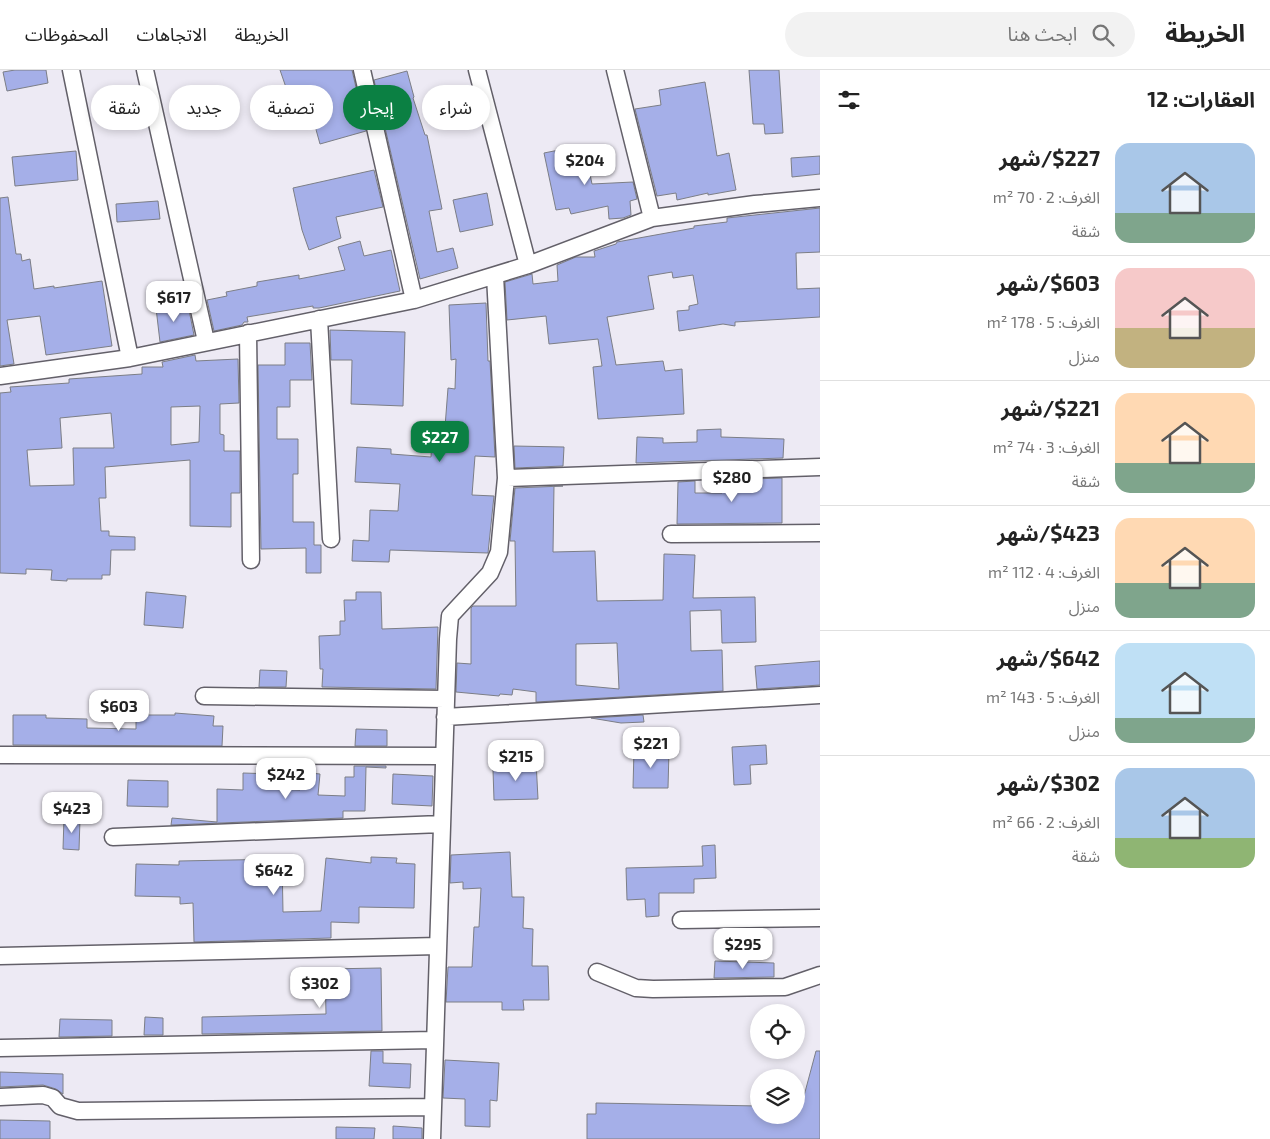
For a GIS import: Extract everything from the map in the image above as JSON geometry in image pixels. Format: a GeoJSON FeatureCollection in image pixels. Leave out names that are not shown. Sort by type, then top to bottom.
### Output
{"type":"FeatureCollection","features":[{"type":"Feature","properties":{"kind":"street"},"geometry":{"type":"LineString","coordinates":[[71,70],[130,358]]}},
{"type":"Feature","properties":{"kind":"street"},"geometry":{"type":"LineString","coordinates":[[145,70],[206,342]]}},
{"type":"Feature","properties":{"kind":"street"},"geometry":{"type":"LineString","coordinates":[[362,70],[414,300]]}},
{"type":"Feature","properties":{"kind":"street"},"geometry":{"type":"LineString","coordinates":[[477,70],[528,264]]}},
{"type":"Feature","properties":{"kind":"street"},"geometry":{"type":"LineString","coordinates":[[616,70],[652,218]]}},
{"type":"Feature","properties":{"kind":"street"},"geometry":{"type":"LineString","coordinates":[[0,376],[130,358],[414,300],[495,276],[652,218],[755,204],[820,198]]}},
{"type":"Feature","properties":{"kind":"street"},"geometry":{"type":"LineString","coordinates":[[432,1139],[445,717],[450,616],[490,573],[499,552],[506,478],[495,276]]}},
{"type":"Feature","properties":{"kind":"street"},"geometry":{"type":"LineString","coordinates":[[319,319],[331,539]]}},
{"type":"Feature","properties":{"kind":"street"},"geometry":{"type":"LineString","coordinates":[[248,333],[251,560]]}},
{"type":"Feature","properties":{"kind":"street"},"geometry":{"type":"LineString","coordinates":[[506,478],[820,467]]}},
{"type":"Feature","properties":{"kind":"street"},"geometry":{"type":"LineString","coordinates":[[671,534],[820,533]]}},
{"type":"Feature","properties":{"kind":"street"},"geometry":{"type":"LineString","coordinates":[[204,696],[446,699]]}},
{"type":"Feature","properties":{"kind":"street"},"geometry":{"type":"LineString","coordinates":[[445,717],[820,696]]}},
{"type":"Feature","properties":{"kind":"street"},"geometry":{"type":"LineString","coordinates":[[0,755],[444,756]]}},
{"type":"Feature","properties":{"kind":"street"},"geometry":{"type":"LineString","coordinates":[[112,837],[442,824]]}},
{"type":"Feature","properties":{"kind":"street"},"geometry":{"type":"LineString","coordinates":[[682,920],[820,918]]}},
{"type":"Feature","properties":{"kind":"street"},"geometry":{"type":"LineString","coordinates":[[0,956],[438,946]]}},
{"type":"Feature","properties":{"kind":"street"},"geometry":{"type":"LineString","coordinates":[[597,972],[636,988],[653,989],[785,987],[820,975]]}},
{"type":"Feature","properties":{"kind":"street"},"geometry":{"type":"LineString","coordinates":[[0,1048],[434,1040]]}},
{"type":"Feature","properties":{"kind":"street"},"geometry":{"type":"LineString","coordinates":[[0,1097],[42,1095],[53,1098],[60,1106],[78,1111],[432,1107]]}},
{"type":"Feature","properties":{"kind":"building"},"geometry":{"type":"Polygon","coordinates":[[[46,70],[48,83],[7,91],[3,72],[46,70]]]}},
{"type":"Feature","properties":{"kind":"building"},"geometry":{"type":"Polygon","coordinates":[[[280,70],[352,70],[355,85],[343,85],[343,130],[366,131],[320,144],[316,130],[333,130],[333,85],[285,85],[280,70]]]}},
{"type":"Feature","properties":{"kind":"building"},"geometry":{"type":"Polygon","coordinates":[[[749,70],[779,70],[783,133],[765,134],[764,124],[753,124],[749,70]]]}},
{"type":"Feature","properties":{"kind":"building"},"geometry":{"type":"Polygon","coordinates":[[[407,71],[411,85],[375,85],[374,80],[407,71]]]}},
{"type":"Feature","properties":{"kind":"building"},"geometry":{"type":"Polygon","coordinates":[[[705,82],[717,156],[729,153],[736,190],[708,195],[708,193],[677,200],[676,193],[657,196],[635,109],[661,105],[659,90],[705,82]]]}},
{"type":"Feature","properties":{"kind":"building"},"geometry":{"type":"Polygon","coordinates":[[[412,90],[422,130],[427,135],[442,209],[429,211],[437,252],[453,248],[458,268],[420,279],[386,130],[412,130],[412,90]]]}},
{"type":"Feature","properties":{"kind":"building"},"geometry":{"type":"Polygon","coordinates":[[[584,145],[592,184],[633,182],[637,199],[630,201],[631,215],[623,218],[609,219],[608,206],[571,214],[569,208],[556,210],[544,153],[584,145]]]}},
{"type":"Feature","properties":{"kind":"building"},"geometry":{"type":"Polygon","coordinates":[[[76,151],[78,180],[15,186],[12,157],[76,151]]]}},
{"type":"Feature","properties":{"kind":"building"},"geometry":{"type":"Polygon","coordinates":[[[820,156],[820,174],[792,177],[791,158],[820,156]]]}},
{"type":"Feature","properties":{"kind":"building"},"geometry":{"type":"Polygon","coordinates":[[[374,170],[383,207],[336,217],[341,238],[309,250],[302,230],[293,188],[374,170]]]}},
{"type":"Feature","properties":{"kind":"building"},"geometry":{"type":"Polygon","coordinates":[[[487,193],[493,225],[460,232],[453,200],[487,193]]]}},
{"type":"Feature","properties":{"kind":"building"},"geometry":{"type":"Polygon","coordinates":[[[8,197],[16,254],[21,254],[22,261],[30,259],[34,289],[102,281],[112,346],[46,355],[40,316],[7,320],[14,364],[0,366],[0,198],[8,197]]]}},
{"type":"Feature","properties":{"kind":"building"},"geometry":{"type":"Polygon","coordinates":[[[158,201],[160,219],[117,222],[116,204],[158,201]]]}},
{"type":"Feature","properties":{"kind":"building"},"geometry":{"type":"Polygon","coordinates":[[[820,208],[820,252],[796,253],[797,289],[820,288],[820,317],[735,322],[735,326],[723,324],[679,331],[677,311],[689,310],[689,306],[698,304],[693,275],[673,278],[672,272],[648,276],[654,309],[607,317],[616,365],[663,361],[665,371],[682,369],[684,414],[598,419],[593,367],[602,366],[598,339],[549,344],[546,316],[507,320],[505,282],[532,274],[533,284],[558,281],[557,265],[576,257],[595,257],[594,251],[617,242],[694,228],[694,226],[727,222],[727,218],[820,208]]]}},
{"type":"Feature","properties":{"kind":"building"},"geometry":{"type":"Polygon","coordinates":[[[360,241],[364,256],[391,250],[400,291],[319,308],[313,308],[313,306],[247,317],[248,322],[244,322],[242,325],[214,331],[207,300],[227,296],[226,292],[257,286],[257,282],[299,275],[299,279],[345,270],[338,247],[360,241]]]}},
{"type":"Feature","properties":{"kind":"building"},"geometry":{"type":"Polygon","coordinates":[[[486,303],[495,457],[475,456],[472,495],[494,496],[488,553],[390,550],[389,562],[352,561],[353,540],[369,541],[370,510],[398,511],[400,484],[355,482],[357,447],[391,449],[391,454],[431,457],[432,439],[444,440],[448,388],[455,389],[456,359],[451,360],[449,305],[486,303]]]}},
{"type":"Feature","properties":{"kind":"building"},"geometry":{"type":"Polygon","coordinates":[[[188,305],[194,335],[160,342],[156,308],[188,305]]]}},
{"type":"Feature","properties":{"kind":"building"},"geometry":{"type":"Polygon","coordinates":[[[330,330],[405,332],[403,406],[351,404],[352,360],[331,360],[330,330]]]}},
{"type":"Feature","properties":{"kind":"building"},"geometry":{"type":"Polygon","coordinates":[[[285,343],[310,343],[312,380],[290,380],[290,407],[277,407],[277,439],[298,439],[298,474],[293,474],[293,522],[314,522],[314,545],[321,545],[321,573],[306,573],[306,548],[261,549],[258,365],[285,365],[285,343]]]}},
{"type":"Feature","properties":{"kind":"building"},"geometry":{"type":"Polygon","coordinates":[[[195,355],[196,361],[238,359],[239,403],[220,404],[220,434],[224,435],[224,451],[240,451],[240,493],[231,493],[231,527],[190,526],[190,460],[105,467],[106,498],[99,498],[101,531],[109,531],[109,536],[135,537],[135,550],[111,550],[110,575],[102,575],[102,579],[51,580],[52,570],[26,569],[26,574],[0,573],[0,393],[11,392],[10,387],[69,383],[69,379],[142,374],[142,367],[163,367],[162,362],[195,355]],[[200,406],[171,407],[171,445],[199,442],[200,406]],[[111,413],[60,418],[62,448],[27,450],[30,486],[74,485],[73,448],[114,448],[111,413]]]}},
{"type":"Feature","properties":{"kind":"building"},"geometry":{"type":"Polygon","coordinates":[[[721,429],[721,437],[784,439],[783,458],[636,463],[637,437],[663,438],[663,443],[697,442],[697,430],[721,429]]]}},
{"type":"Feature","properties":{"kind":"building"},"geometry":{"type":"Polygon","coordinates":[[[514,446],[564,447],[563,466],[515,468],[514,446]]]}},
{"type":"Feature","properties":{"kind":"building"},"geometry":{"type":"Polygon","coordinates":[[[782,478],[782,523],[677,524],[678,482],[695,481],[695,493],[722,493],[723,480],[782,478]]]}},
{"type":"Feature","properties":{"kind":"building"},"geometry":{"type":"Polygon","coordinates":[[[554,486],[553,552],[595,551],[597,601],[663,600],[664,554],[695,555],[693,598],[755,597],[756,642],[722,643],[721,610],[690,611],[691,651],[722,650],[723,691],[536,702],[536,692],[513,689],[512,695],[500,694],[499,696],[456,692],[457,663],[471,664],[471,608],[473,606],[516,606],[515,541],[510,541],[515,488],[554,486]],[[617,643],[576,644],[576,685],[619,689],[617,643]]]}},
{"type":"Feature","properties":{"kind":"building"},"geometry":{"type":"Polygon","coordinates":[[[146,592],[186,596],[183,628],[144,625],[146,592]]]}},
{"type":"Feature","properties":{"kind":"building"},"geometry":{"type":"Polygon","coordinates":[[[356,592],[381,592],[382,629],[438,627],[436,689],[322,687],[323,669],[320,669],[319,636],[340,635],[340,621],[345,621],[344,600],[356,600],[356,592]]]}},
{"type":"Feature","properties":{"kind":"building"},"geometry":{"type":"Polygon","coordinates":[[[820,661],[820,685],[757,689],[755,666],[820,661]]]}},
{"type":"Feature","properties":{"kind":"building"},"geometry":{"type":"Polygon","coordinates":[[[260,670],[287,671],[286,687],[259,687],[260,670]]]}},
{"type":"Feature","properties":{"kind":"building"},"geometry":{"type":"Polygon","coordinates":[[[175,713],[214,716],[213,726],[223,726],[222,746],[13,745],[13,715],[46,715],[46,718],[87,719],[87,728],[136,729],[136,715],[175,715],[175,713]]]}},
{"type":"Feature","properties":{"kind":"building"},"geometry":{"type":"Polygon","coordinates":[[[643,715],[644,722],[621,723],[591,718],[643,715]]]}},
{"type":"Feature","properties":{"kind":"building"},"geometry":{"type":"Polygon","coordinates":[[[356,729],[387,730],[387,746],[355,746],[356,729]]]}},
{"type":"Feature","properties":{"kind":"building"},"geometry":{"type":"Polygon","coordinates":[[[766,745],[767,764],[750,765],[751,784],[734,785],[732,747],[766,745]]]}},
{"type":"Feature","properties":{"kind":"building"},"geometry":{"type":"Polygon","coordinates":[[[634,750],[669,751],[668,788],[633,788],[634,750]]]}},
{"type":"Feature","properties":{"kind":"building"},"geometry":{"type":"Polygon","coordinates":[[[536,761],[538,799],[494,800],[493,770],[510,770],[510,762],[536,761]]]}},
{"type":"Feature","properties":{"kind":"building"},"geometry":{"type":"Polygon","coordinates":[[[354,766],[386,766],[386,768],[366,767],[365,811],[343,811],[343,818],[171,825],[172,818],[217,822],[217,789],[243,790],[243,773],[275,774],[275,789],[300,790],[301,772],[320,774],[318,795],[345,796],[345,777],[354,777],[354,766]]]}},
{"type":"Feature","properties":{"kind":"building"},"geometry":{"type":"Polygon","coordinates":[[[393,774],[433,776],[432,806],[392,804],[393,774]]]}},
{"type":"Feature","properties":{"kind":"building"},"geometry":{"type":"Polygon","coordinates":[[[128,780],[168,781],[168,807],[127,806],[128,780]]]}},
{"type":"Feature","properties":{"kind":"building"},"geometry":{"type":"Polygon","coordinates":[[[64,818],[80,819],[79,850],[63,849],[64,818]]]}},
{"type":"Feature","properties":{"kind":"building"},"geometry":{"type":"Polygon","coordinates":[[[715,845],[716,878],[694,879],[694,893],[659,893],[659,916],[646,917],[645,899],[627,900],[626,868],[703,866],[702,846],[715,845]]]}},
{"type":"Feature","properties":{"kind":"building"},"geometry":{"type":"Polygon","coordinates":[[[510,852],[512,897],[524,897],[523,928],[533,929],[532,966],[548,966],[549,1000],[523,1000],[524,1010],[502,1010],[502,1002],[446,1002],[448,967],[472,967],[474,927],[479,927],[481,888],[463,889],[463,882],[450,883],[451,855],[510,852]]]}},
{"type":"Feature","properties":{"kind":"building"},"geometry":{"type":"Polygon","coordinates":[[[371,857],[397,858],[396,863],[415,864],[414,908],[359,907],[359,923],[331,922],[331,938],[194,942],[193,903],[180,904],[180,897],[135,896],[136,864],[179,865],[179,861],[282,859],[283,912],[321,911],[326,858],[371,863],[371,857]]]}},
{"type":"Feature","properties":{"kind":"building"},"geometry":{"type":"Polygon","coordinates":[[[715,961],[774,963],[774,977],[714,978],[715,961]]]}},
{"type":"Feature","properties":{"kind":"building"},"geometry":{"type":"Polygon","coordinates":[[[381,968],[382,1031],[202,1034],[202,1017],[326,1014],[325,969],[381,968]]]}},
{"type":"Feature","properties":{"kind":"building"},"geometry":{"type":"Polygon","coordinates":[[[145,1017],[163,1018],[163,1035],[144,1035],[145,1017]]]}},
{"type":"Feature","properties":{"kind":"building"},"geometry":{"type":"Polygon","coordinates":[[[60,1019],[112,1020],[112,1036],[59,1037],[60,1019]]]}},
{"type":"Feature","properties":{"kind":"building"},"geometry":{"type":"Polygon","coordinates":[[[371,1051],[383,1051],[383,1063],[411,1064],[410,1088],[369,1086],[371,1051]]]}},
{"type":"Feature","properties":{"kind":"building"},"geometry":{"type":"Polygon","coordinates":[[[816,1051],[820,1051],[820,1139],[587,1139],[587,1114],[596,1114],[596,1103],[750,1106],[750,1124],[805,1124],[805,1092],[816,1051]]]}},
{"type":"Feature","properties":{"kind":"building"},"geometry":{"type":"Polygon","coordinates":[[[445,1060],[499,1063],[497,1101],[490,1100],[490,1127],[465,1126],[465,1099],[443,1098],[445,1060]]]}},
{"type":"Feature","properties":{"kind":"building"},"geometry":{"type":"Polygon","coordinates":[[[0,1072],[63,1074],[63,1094],[56,1089],[43,1085],[0,1087],[0,1072]]]}},
{"type":"Feature","properties":{"kind":"building"},"geometry":{"type":"Polygon","coordinates":[[[0,1120],[50,1121],[50,1139],[0,1139],[0,1120]]]}},
{"type":"Feature","properties":{"kind":"building"},"geometry":{"type":"Polygon","coordinates":[[[393,1126],[422,1128],[422,1139],[393,1139],[393,1126]]]}},
{"type":"Feature","properties":{"kind":"building"},"geometry":{"type":"Polygon","coordinates":[[[336,1127],[375,1128],[374,1139],[336,1139],[336,1127]]]}}]}
